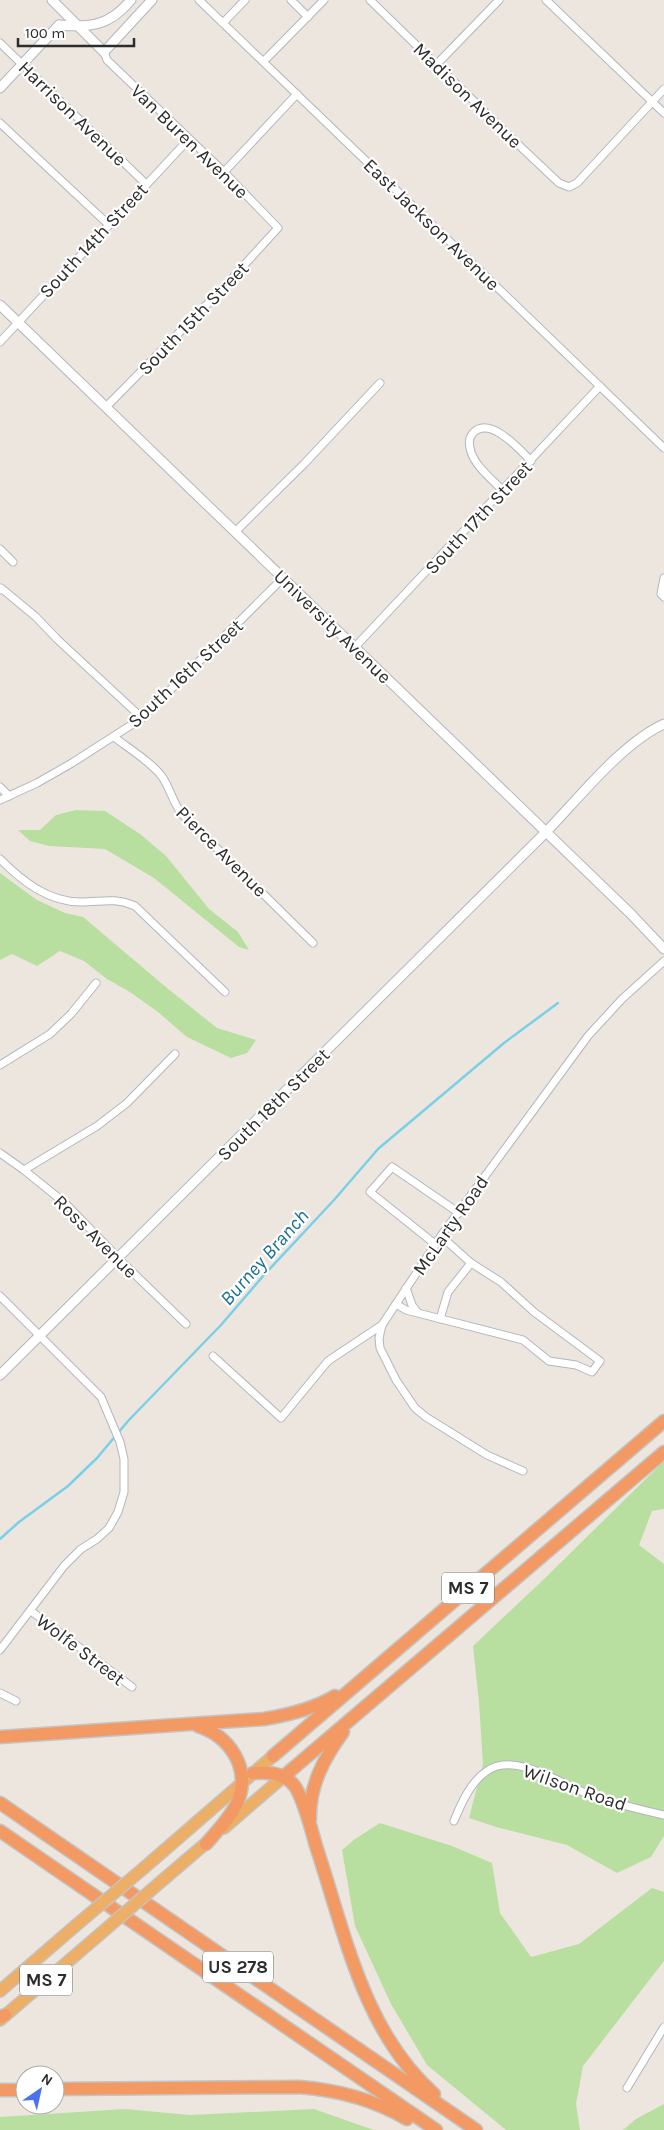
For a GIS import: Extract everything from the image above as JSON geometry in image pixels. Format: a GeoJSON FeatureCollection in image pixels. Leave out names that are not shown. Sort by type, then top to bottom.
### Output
{"type":"FeatureCollection","features":[{"type":"Feature","properties":{"kind":"highway","name":"MS 7"},"geometry":{"type":"LineString","coordinates":[[0,1991],[664,1421]]}},
{"type":"Feature","properties":{"kind":"highway","name":"MS 7"},"geometry":{"type":"LineString","coordinates":[[2,2017],[664,1452]]}},
{"type":"Feature","properties":{"kind":"highway"},"geometry":{"type":"LineString","coordinates":[[0,1737],[264,1719],[285,1715],[333,1698],[374,1669]]}},
{"type":"Feature","properties":{"kind":"highway"},"geometry":{"type":"LineString","coordinates":[[311,1829],[310,1811],[316,1779],[333,1746],[354,1716]]}},
{"type":"Feature","properties":{"kind":"highway"},"geometry":{"type":"LineString","coordinates":[[192,1724],[210,1730],[230,1745],[237,1758],[241,1784],[238,1800],[233,1809],[206,1844]]}},
{"type":"Feature","properties":{"kind":"highway"},"geometry":{"type":"LineString","coordinates":[[253,1773],[270,1772],[293,1783],[300,1796],[358,1976],[379,2025],[411,2070],[428,2088],[475,2129]]}},
{"type":"Feature","properties":{"kind":"highway","name":"US 278"},"geometry":{"type":"LineString","coordinates":[[0,1803],[475,2129]]}},
{"type":"Feature","properties":{"kind":"highway","name":"US 278"},"geometry":{"type":"LineString","coordinates":[[0,1831],[436,2130]]}},
{"type":"Feature","properties":{"kind":"highway"},"geometry":{"type":"LineString","coordinates":[[65,2090],[320,2088],[340,2092],[389,2109],[426,2130]]}},
{"type":"Feature","properties":{"kind":"highway"},"geometry":{"type":"LineString","coordinates":[[2,2089],[15,2090]]}},
{"type":"Feature","properties":{"kind":"street"},"geometry":{"type":"LineString","coordinates":[[0,88],[59,25],[94,24],[113,19],[132,0]]}},
{"type":"Feature","properties":{"kind":"street"},"geometry":{"type":"LineString","coordinates":[[55,2],[104,52],[152,0]]}},
{"type":"Feature","properties":{"kind":"street","name":"East Jackson Avenue"},"geometry":{"type":"LineString","coordinates":[[199,0],[664,448]]}},
{"type":"Feature","properties":{"kind":"street"},"geometry":{"type":"LineString","coordinates":[[224,23],[245,0]]}},
{"type":"Feature","properties":{"kind":"street"},"geometry":{"type":"LineString","coordinates":[[291,0],[308,16]]}},
{"type":"Feature","properties":{"kind":"street"},"geometry":{"type":"LineString","coordinates":[[264,61],[324,0]]}},
{"type":"Feature","properties":{"kind":"street","name":"Madison Avenue"},"geometry":{"type":"LineString","coordinates":[[370,0],[559,183],[569,187],[577,183],[652,102]]}},
{"type":"Feature","properties":{"kind":"street"},"geometry":{"type":"LineString","coordinates":[[437,64],[500,0]]}},
{"type":"Feature","properties":{"kind":"street"},"geometry":{"type":"LineString","coordinates":[[546,0],[664,114]]}},
{"type":"Feature","properties":{"kind":"street"},"geometry":{"type":"LineString","coordinates":[[55,2],[59,25]]}},
{"type":"Feature","properties":{"kind":"street","name":"Harrison Avenue"},"geometry":{"type":"LineString","coordinates":[[0,43],[145,183]]}},
{"type":"Feature","properties":{"kind":"street","name":"Van Buren Avenue"},"geometry":{"type":"LineString","coordinates":[[104,52],[107,60],[188,140],[224,172],[278,228]]}},
{"type":"Feature","properties":{"kind":"street"},"geometry":{"type":"LineString","coordinates":[[652,102],[664,89]]}},
{"type":"Feature","properties":{"kind":"street"},"geometry":{"type":"LineString","coordinates":[[224,172],[296,94]]}},
{"type":"Feature","properties":{"kind":"street"},"geometry":{"type":"LineString","coordinates":[[0,123],[108,225]]}},
{"type":"Feature","properties":{"kind":"street","name":"South 14th Street"},"geometry":{"type":"LineString","coordinates":[[0,342],[140,192],[145,183],[188,140]]}},
{"type":"Feature","properties":{"kind":"street","name":"South 15th Street"},"geometry":{"type":"LineString","coordinates":[[106,407],[224,288],[278,228]]}},
{"type":"Feature","properties":{"kind":"street","name":"University Avenue"},"geometry":{"type":"LineString","coordinates":[[0,305],[631,914],[664,949]]}},
{"type":"Feature","properties":{"kind":"street"},"geometry":{"type":"LineString","coordinates":[[235,532],[304,464],[380,383]]}},
{"type":"Feature","properties":{"kind":"street","name":"South 17th Street"},"geometry":{"type":"LineString","coordinates":[[355,647],[600,386]]}},
{"type":"Feature","properties":{"kind":"street"},"geometry":{"type":"LineString","coordinates":[[503,491],[471,453],[469,442],[471,436],[477,430],[485,428],[500,433],[531,461]]}},
{"type":"Feature","properties":{"kind":"street"},"geometry":{"type":"LineString","coordinates":[[0,549],[13,562]]}},
{"type":"Feature","properties":{"kind":"street","name":"South 16th Street"},"geometry":{"type":"LineString","coordinates":[[0,800],[37,783],[142,718],[284,578]]}},
{"type":"Feature","properties":{"kind":"street"},"geometry":{"type":"LineString","coordinates":[[664,578],[661,594],[664,597]]}},
{"type":"Feature","properties":{"kind":"street"},"geometry":{"type":"LineString","coordinates":[[0,590],[2,588],[36,617],[56,639],[142,718]]}},
{"type":"Feature","properties":{"kind":"street","name":"South 18th Street"},"geometry":{"type":"LineString","coordinates":[[0,1375],[546,832],[627,748],[646,733],[664,724]]}},
{"type":"Feature","properties":{"kind":"street","name":"Pierce Avenue"},"geometry":{"type":"LineString","coordinates":[[114,737],[144,760],[162,777],[181,813],[313,943]]}},
{"type":"Feature","properties":{"kind":"street"},"geometry":{"type":"LineString","coordinates":[[0,787],[10,796]]}},
{"type":"Feature","properties":{"kind":"street"},"geometry":{"type":"LineString","coordinates":[[0,859],[21,877],[52,898],[82,902],[112,899],[135,906],[224,992]]}},
{"type":"Feature","properties":{"kind":"street","name":"McLarty Road"},"geometry":{"type":"LineString","coordinates":[[382,1325],[441,1236],[588,1036],[622,999],[664,961]]}},
{"type":"Feature","properties":{"kind":"street"},"geometry":{"type":"LineString","coordinates":[[0,1065],[50,1034],[71,1014],[96,983]]}},
{"type":"Feature","properties":{"kind":"street"},"geometry":{"type":"LineString","coordinates":[[24,1170],[101,1123],[127,1103],[175,1054]]}},
{"type":"Feature","properties":{"kind":"street","name":"Ross Avenue"},"geometry":{"type":"LineString","coordinates":[[0,1153],[66,1204],[186,1324]]}},
{"type":"Feature","properties":{"kind":"street"},"geometry":{"type":"LineString","coordinates":[[436,1244],[370,1192],[392,1167],[459,1213]]}},
{"type":"Feature","properties":{"kind":"street"},"geometry":{"type":"LineString","coordinates":[[396,1304],[406,1310],[523,1340],[548,1361],[576,1364],[592,1372],[600,1361],[534,1312],[501,1282],[471,1263],[441,1236]]}},
{"type":"Feature","properties":{"kind":"street"},"geometry":{"type":"LineString","coordinates":[[440,1319],[448,1292],[471,1263]]}},
{"type":"Feature","properties":{"kind":"street"},"geometry":{"type":"LineString","coordinates":[[406,1288],[412,1305],[418,1312]]}},
{"type":"Feature","properties":{"kind":"street"},"geometry":{"type":"LineString","coordinates":[[0,1296],[101,1397],[120,1442],[124,1459],[124,1492],[118,1512],[109,1528],[81,1549],[64,1566],[31,1612],[0,1650]]}},
{"type":"Feature","properties":{"kind":"street"},"geometry":{"type":"LineString","coordinates":[[213,1356],[281,1418],[328,1361],[382,1325]]}},
{"type":"Feature","properties":{"kind":"street"},"geometry":{"type":"LineString","coordinates":[[382,1325],[379,1338],[380,1348],[396,1380],[416,1408],[426,1417],[487,1455],[523,1471]]}},
{"type":"Feature","properties":{"kind":"street","name":"Wolfe Street"},"geometry":{"type":"LineString","coordinates":[[31,1612],[132,1686]]}},
{"type":"Feature","properties":{"kind":"street"},"geometry":{"type":"LineString","coordinates":[[0,1693],[16,1701]]}},
{"type":"Feature","properties":{"kind":"street","name":"Wilson Road"},"geometry":{"type":"LineString","coordinates":[[454,1822],[461,1806],[478,1779],[488,1769],[505,1765],[522,1766],[552,1777],[583,1792],[664,1815]]}},
{"type":"Feature","properties":{"kind":"street"},"geometry":{"type":"LineString","coordinates":[[627,2088],[664,2027]]}},
{"type":"Feature","properties":{"kind":"green space"},"geometry":{"type":"Polygon","coordinates":[[[76,810],[105,811],[140,834],[166,856],[209,909],[238,932],[249,950],[239,947],[154,878],[105,849],[49,846],[30,841],[18,830],[40,830],[56,815],[76,810]]]}},
{"type":"Feature","properties":{"kind":"green space"},"geometry":{"type":"Polygon","coordinates":[[[0,873],[37,900],[65,913],[83,917],[217,1028],[256,1040],[247,1053],[231,1058],[187,1037],[158,1012],[130,992],[107,979],[84,961],[60,951],[37,966],[12,954],[0,960],[0,873]]]}},
{"type":"Feature","properties":{"kind":"green space"},"geometry":{"type":"Polygon","coordinates":[[[664,1461],[664,1509],[652,1511],[639,1545],[664,1564],[664,1836],[651,1857],[617,1873],[567,1845],[496,1827],[469,1818],[483,1764],[473,1646],[664,1461]]]}},
{"type":"Feature","properties":{"kind":"green space"},"geometry":{"type":"Polygon","coordinates":[[[380,1823],[452,1846],[492,1863],[500,1913],[531,1957],[579,1944],[652,1888],[664,1892],[664,1961],[583,2066],[576,2104],[580,2130],[506,2130],[427,2065],[391,2004],[355,1926],[342,1850],[380,1823]]]}},
{"type":"Feature","properties":{"kind":"green space"},"geometry":{"type":"Polygon","coordinates":[[[664,2104],[664,2130],[623,2130],[636,2119],[664,2104]]]}},
{"type":"Feature","properties":{"kind":"green space"},"geometry":{"type":"Polygon","coordinates":[[[125,2109],[190,2115],[314,2109],[374,2130],[0,2130],[0,2117],[65,2115],[65,2113],[125,2109]]]}},
{"type":"Feature","properties":{"kind":"waterway","name":"Burney Branch"},"geometry":{"type":"LineString","coordinates":[[0,1539],[19,1522],[68,1486],[97,1458],[128,1421],[221,1325],[378,1149],[504,1043],[558,1003]]}}]}
